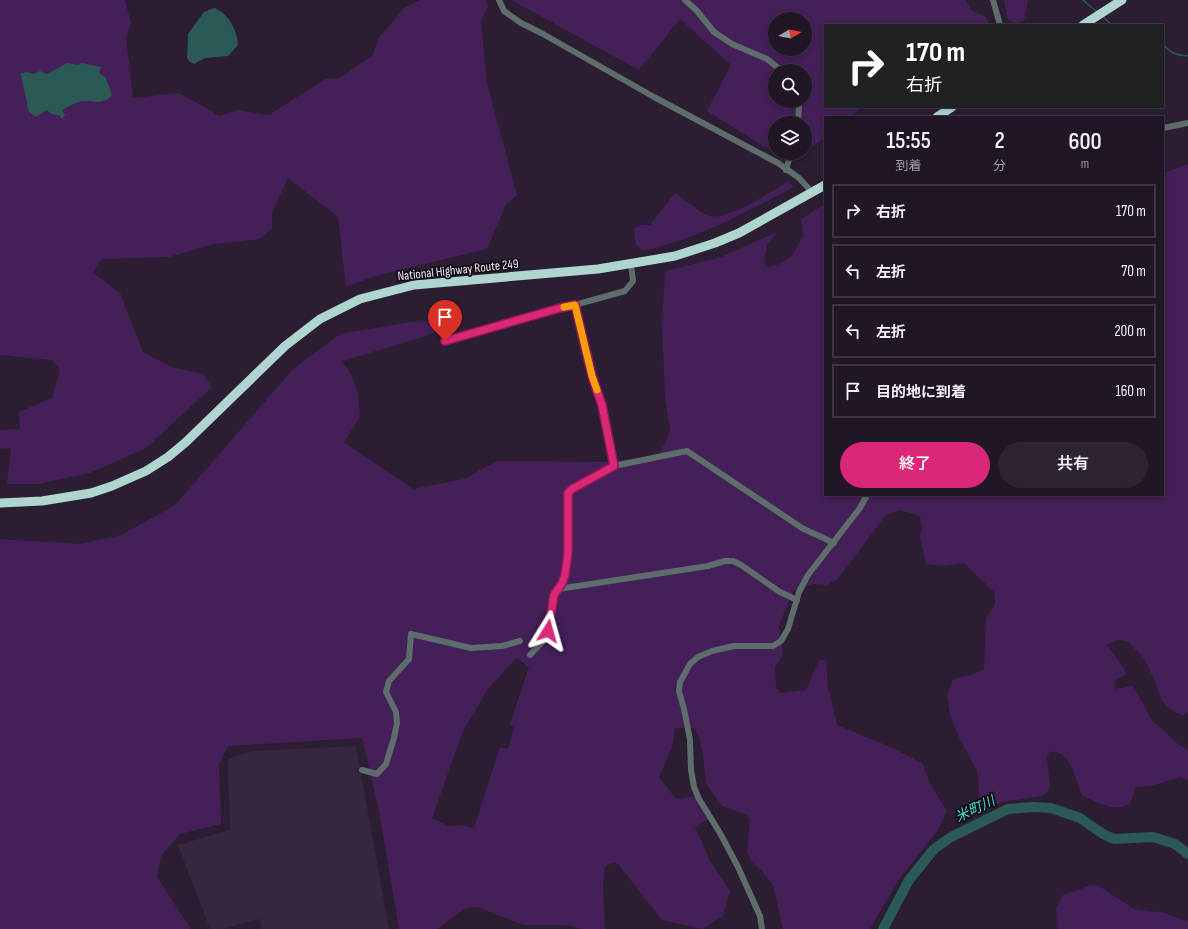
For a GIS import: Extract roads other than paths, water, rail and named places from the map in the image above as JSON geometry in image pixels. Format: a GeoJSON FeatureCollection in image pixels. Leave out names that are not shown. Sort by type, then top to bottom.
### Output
{"type":"FeatureCollection","features":[{"type":"Feature","properties":{"kind":"highway"},"geometry":{"type":"LineString","coordinates":[[1084,24],[1122,0]]}},
{"type":"Feature","properties":{"kind":"highway"},"geometry":{"type":"LineString","coordinates":[[938,116],[950,108]]}},
{"type":"Feature","properties":{"kind":"highway","name":"National Highway Route 249"},"geometry":{"type":"LineString","coordinates":[[0,503],[42,501],[91,494],[146,471],[168,457],[186,442],[285,346],[320,319],[360,299],[385,291],[414,285],[598,269],[675,256],[715,243],[739,233],[824,186]]}},
{"type":"Feature","properties":{"kind":"street"},"geometry":{"type":"LineString","coordinates":[[499,0],[504,11],[521,23],[648,94],[740,141],[778,163],[799,178],[812,192]]}},
{"type":"Feature","properties":{"kind":"street"},"geometry":{"type":"LineString","coordinates":[[684,0],[697,11],[714,32],[732,44],[766,59],[773,64]]}},
{"type":"Feature","properties":{"kind":"street"},"geometry":{"type":"LineString","coordinates":[[993,0],[1000,24]]}},
{"type":"Feature","properties":{"kind":"street"},"geometry":{"type":"LineString","coordinates":[[1164,128],[1188,123]]}},
{"type":"Feature","properties":{"kind":"street"},"geometry":{"type":"LineString","coordinates":[[786,170],[790,160]]}},
{"type":"Feature","properties":{"kind":"street"},"geometry":{"type":"LineString","coordinates":[[445,341],[625,291],[633,280],[631,264]]}},
{"type":"Feature","properties":{"kind":"street"},"geometry":{"type":"LineString","coordinates":[[575,305],[592,376],[602,405],[614,466]]}},
{"type":"Feature","properties":{"kind":"street"},"geometry":{"type":"LineString","coordinates":[[530,655],[546,638],[554,595],[565,575],[568,553],[568,493],[572,489],[614,466],[687,451],[802,528],[834,543]]}},
{"type":"Feature","properties":{"kind":"street"},"geometry":{"type":"LineString","coordinates":[[762,929],[760,916],[738,867],[694,787],[691,770],[690,740],[679,691],[680,682],[690,664],[698,657],[712,651],[734,646],[773,646],[781,641],[788,629],[796,600],[808,575],[860,508],[866,496]]}},
{"type":"Feature","properties":{"kind":"street"},"geometry":{"type":"LineString","coordinates":[[558,589],[708,566],[725,561],[733,561],[742,565],[780,592],[796,600]]}},
{"type":"Feature","properties":{"kind":"street"},"geometry":{"type":"LineString","coordinates":[[362,770],[376,774],[386,764],[394,738],[396,712],[386,692],[389,681],[409,659],[411,634],[471,648],[502,646],[520,641]]}},
{"type":"Feature","properties":{"kind":"waterway"},"geometry":{"type":"LineString","coordinates":[[1083,0],[1097,12]]}},
{"type":"Feature","properties":{"kind":"waterway"},"geometry":{"type":"LineString","coordinates":[[1103,17],[1111,24]]}},
{"type":"Feature","properties":{"kind":"waterway"},"geometry":{"type":"LineString","coordinates":[[1164,45],[1168,50],[1174,53],[1188,56]]}},
{"type":"Feature","properties":{"kind":"waterway","name":"米町川"},"geometry":{"type":"LineString","coordinates":[[883,929],[909,880],[934,849],[951,837],[1008,809],[1033,807],[1051,808],[1080,818],[1103,834],[1114,839],[1153,837],[1175,844],[1188,854]]}}]}
